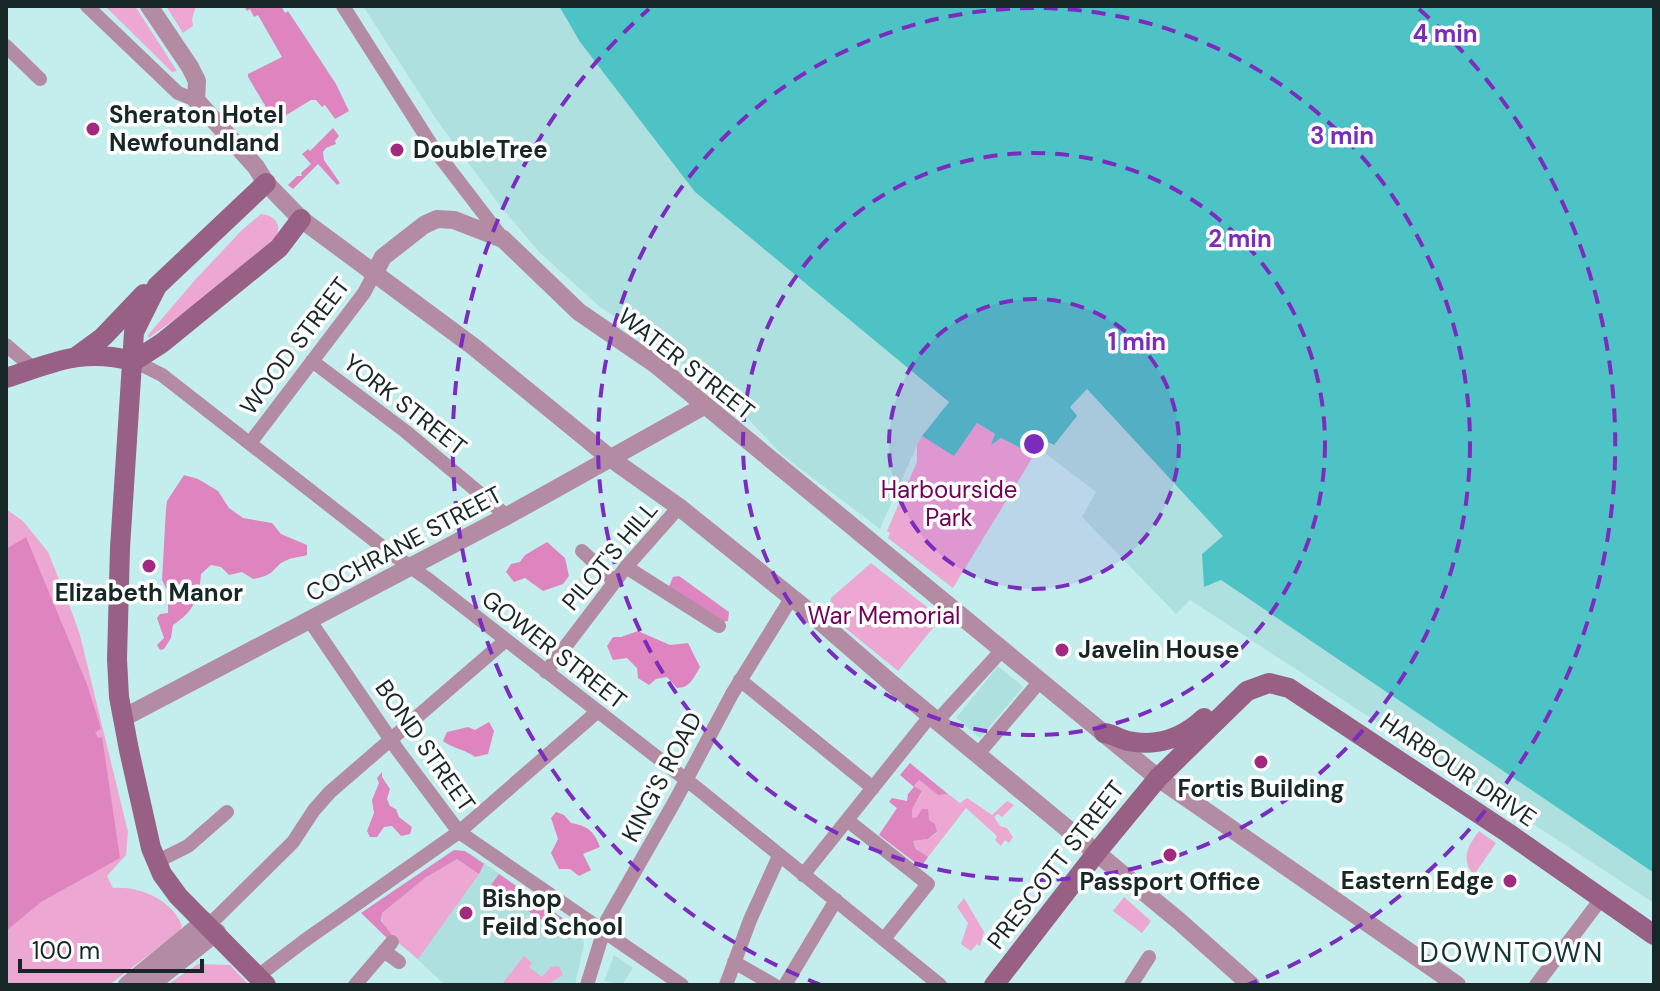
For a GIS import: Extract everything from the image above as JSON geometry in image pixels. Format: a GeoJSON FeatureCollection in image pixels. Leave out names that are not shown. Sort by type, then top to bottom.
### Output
{"type":"FeatureCollection","features":[{"type":"Feature","properties":{"kind":"main road"},"geometry":{"type":"LineString","coordinates":[[262,981],[170,886],[156,862],[123,718],[117,679],[117,633],[134,332],[157,286],[266,183]]}},
{"type":"Feature","properties":{"kind":"main road"},"geometry":{"type":"LineString","coordinates":[[6,378],[77,356],[108,355],[134,361],[162,343],[279,248],[301,219]]}},
{"type":"Feature","properties":{"kind":"main road"},"geometry":{"type":"LineString","coordinates":[[77,356],[113,328],[149,289],[157,286]]}},
{"type":"Feature","properties":{"kind":"main road","name":"HARBOUR DRIVE"},"geometry":{"type":"LineString","coordinates":[[1229,708],[1258,685],[1269,683],[1289,688],[1508,833],[1654,935]]}},
{"type":"Feature","properties":{"kind":"main road"},"geometry":{"type":"LineString","coordinates":[[1104,733],[1135,742],[1160,741],[1184,735],[1210,712],[1229,708]]}},
{"type":"Feature","properties":{"kind":"main road","name":"PRESCOTT STREET"},"geometry":{"type":"LineString","coordinates":[[994,985],[1158,778],[1229,708]]}},
{"type":"Feature","properties":{"kind":"street"},"geometry":{"type":"LineString","coordinates":[[87,6],[178,93],[196,100],[256,167],[266,183],[301,219],[474,347],[610,458],[679,507],[792,597],[1251,985]]}},
{"type":"Feature","properties":{"kind":"street"},"geometry":{"type":"LineString","coordinates":[[149,6],[197,81],[196,100]]}},
{"type":"Feature","properties":{"kind":"street","name":"WATER STREET"},"geometry":{"type":"LineString","coordinates":[[343,6],[434,149],[503,239],[579,312],[655,364],[1158,778],[1457,985]]}},
{"type":"Feature","properties":{"kind":"street"},"geometry":{"type":"LineString","coordinates":[[6,46],[40,79]]}},
{"type":"Feature","properties":{"kind":"street"},"geometry":{"type":"LineString","coordinates":[[374,274],[383,257],[424,225],[437,219],[454,220],[503,239]]}},
{"type":"Feature","properties":{"kind":"street","name":"WOOD STREET"},"geometry":{"type":"LineString","coordinates":[[250,443],[364,293],[374,274]]}},
{"type":"Feature","properties":{"kind":"street"},"geometry":{"type":"LineString","coordinates":[[6,345],[33,368]]}},
{"type":"Feature","properties":{"kind":"street","name":"GOWER STREET"},"geometry":{"type":"LineString","coordinates":[[134,361],[162,375],[506,640],[686,780],[940,985]]}},
{"type":"Feature","properties":{"kind":"street","name":"YORK STREET"},"geometry":{"type":"LineString","coordinates":[[312,361],[405,431],[507,516]]}},
{"type":"Feature","properties":{"kind":"street","name":"COCHRANE STREET"},"geometry":{"type":"LineString","coordinates":[[123,718],[507,516],[704,406]]}},
{"type":"Feature","properties":{"kind":"street","name":"PILOT'S HILL"},"geometry":{"type":"LineString","coordinates":[[546,672],[614,581],[679,507]]}},
{"type":"Feature","properties":{"kind":"street"},"geometry":{"type":"LineString","coordinates":[[582,551],[614,581]]}},
{"type":"Feature","properties":{"kind":"street"},"geometry":{"type":"LineString","coordinates":[[626,567],[719,626]]}},
{"type":"Feature","properties":{"kind":"street","name":"KING'S ROAD"},"geometry":{"type":"LineString","coordinates":[[587,985],[607,920],[740,680],[792,597]]}},
{"type":"Feature","properties":{"kind":"street","name":"BOND STREET"},"geometry":{"type":"LineString","coordinates":[[310,621],[459,832],[682,985]]}},
{"type":"Feature","properties":{"kind":"street"},"geometry":{"type":"LineString","coordinates":[[150,985],[293,842],[330,792],[506,640]]}},
{"type":"Feature","properties":{"kind":"street"},"geometry":{"type":"LineString","coordinates":[[803,875],[873,788],[935,718],[1003,649]]}},
{"type":"Feature","properties":{"kind":"street"},"geometry":{"type":"LineString","coordinates":[[740,680],[873,788]]}},
{"type":"Feature","properties":{"kind":"street"},"geometry":{"type":"LineString","coordinates":[[978,754],[1041,680]]}},
{"type":"Feature","properties":{"kind":"street"},"geometry":{"type":"LineString","coordinates":[[262,981],[304,941],[459,832],[597,712]]}},
{"type":"Feature","properties":{"kind":"street"},"geometry":{"type":"LineString","coordinates":[[156,862],[188,846],[227,812]]}},
{"type":"Feature","properties":{"kind":"street"},"geometry":{"type":"LineString","coordinates":[[847,820],[928,884],[884,939]]}},
{"type":"Feature","properties":{"kind":"street"},"geometry":{"type":"LineString","coordinates":[[726,985],[769,873],[779,856]]}},
{"type":"Feature","properties":{"kind":"street"},"geometry":{"type":"LineString","coordinates":[[1536,985],[1601,899]]}},
{"type":"Feature","properties":{"kind":"street"},"geometry":{"type":"LineString","coordinates":[[785,985],[836,900]]}},
{"type":"Feature","properties":{"kind":"street"},"geometry":{"type":"LineString","coordinates":[[127,985],[210,926]]}},
{"type":"Feature","properties":{"kind":"street"},"geometry":{"type":"LineString","coordinates":[[355,985],[388,946],[399,962]]}},
{"type":"Feature","properties":{"kind":"street"},"geometry":{"type":"LineString","coordinates":[[1131,985],[1149,957]]}},
{"type":"Feature","properties":{"kind":"street"},"geometry":{"type":"LineString","coordinates":[[734,962],[774,985]]}},
{"type":"Feature","properties":{"kind":"shaded area"},"geometry":{"type":"Polygon","coordinates":[[[244,6],[281,6],[285,13],[288,11],[336,84],[349,111],[335,119],[325,105],[322,107],[316,100],[311,100],[275,122],[248,74],[282,57],[258,15],[254,17],[250,9],[247,11],[244,6]]]}},
{"type":"Feature","properties":{"kind":"shaded area"},"geometry":{"type":"Polygon","coordinates":[[[363,6],[559,6],[580,42],[695,192],[949,402],[917,445],[880,529],[781,454],[740,410],[667,350],[600,307],[539,252],[438,122],[363,6]]]}},
{"type":"Feature","properties":{"kind":"shaded area"},"geometry":{"type":"Polygon","coordinates":[[[333,128],[339,136],[336,144],[323,152],[324,160],[340,183],[337,185],[318,164],[293,189],[288,185],[297,176],[302,176],[301,173],[311,164],[302,154],[308,149],[310,151],[333,128]]]}},
{"type":"Feature","properties":{"kind":"shaded area"},"geometry":{"type":"Polygon","coordinates":[[[1087,389],[1224,536],[1202,554],[1204,587],[1221,580],[1654,873],[1654,903],[1190,600],[1176,614],[1082,517],[1096,492],[1037,447],[1041,439],[1053,445],[1069,407],[1087,389]]]}},
{"type":"Feature","properties":{"kind":"shaded area"},"geometry":{"type":"Polygon","coordinates":[[[184,475],[218,491],[229,508],[243,518],[272,523],[281,534],[307,545],[307,555],[282,562],[271,573],[253,579],[242,572],[229,575],[221,567],[211,565],[201,574],[194,604],[173,625],[171,638],[160,650],[157,645],[164,638],[157,618],[160,614],[168,613],[168,592],[162,580],[167,501],[184,475]]]}},
{"type":"Feature","properties":{"kind":"shaded area"},"geometry":{"type":"Polygon","coordinates":[[[26,537],[87,684],[101,729],[95,732],[98,738],[102,737],[120,858],[41,902],[6,931],[6,549],[26,537]]]}},
{"type":"Feature","properties":{"kind":"shaded area"},"geometry":{"type":"Polygon","coordinates":[[[547,542],[565,558],[569,576],[563,584],[543,591],[525,578],[514,582],[506,572],[511,564],[520,562],[525,555],[547,542]]]}},
{"type":"Feature","properties":{"kind":"shaded area"},"geometry":{"type":"Polygon","coordinates":[[[679,576],[729,612],[728,621],[721,622],[668,589],[673,577],[679,576]]]}},
{"type":"Feature","properties":{"kind":"shaded area"},"geometry":{"type":"Polygon","coordinates":[[[638,631],[670,645],[688,643],[700,667],[694,678],[681,688],[677,688],[667,677],[656,679],[649,685],[638,678],[637,668],[627,658],[613,660],[607,646],[613,637],[638,631]]]}},
{"type":"Feature","properties":{"kind":"shaded area"},"geometry":{"type":"Polygon","coordinates":[[[998,666],[1023,687],[980,738],[956,718],[998,666]]]}},
{"type":"Feature","properties":{"kind":"shaded area"},"geometry":{"type":"Polygon","coordinates":[[[489,722],[494,731],[488,754],[475,757],[443,741],[447,732],[468,727],[475,730],[489,722]]]}},
{"type":"Feature","properties":{"kind":"shaded area"},"geometry":{"type":"Polygon","coordinates":[[[910,763],[948,794],[938,795],[919,780],[914,786],[922,791],[912,810],[912,818],[917,817],[922,809],[928,809],[929,820],[935,824],[937,832],[928,839],[913,841],[916,849],[928,857],[921,867],[879,835],[897,808],[889,802],[892,798],[907,801],[914,787],[900,775],[910,763]]]}},
{"type":"Feature","properties":{"kind":"shaded area"},"geometry":{"type":"Polygon","coordinates":[[[382,772],[390,789],[387,799],[390,806],[412,827],[410,834],[401,836],[392,826],[384,827],[377,837],[370,837],[367,831],[374,813],[372,800],[379,783],[377,778],[382,772]]]}},
{"type":"Feature","properties":{"kind":"shaded area"},"geometry":{"type":"Polygon","coordinates":[[[556,812],[571,823],[590,830],[600,847],[583,854],[591,870],[579,876],[570,869],[559,869],[551,853],[558,839],[551,818],[556,812]]]}},
{"type":"Feature","properties":{"kind":"shaded area","name":"Bishop Feild School"},"geometry":{"type":"Polygon","coordinates":[[[454,850],[470,853],[582,932],[584,945],[575,985],[445,985],[387,931],[371,906],[454,850]]]}},
{"type":"Feature","properties":{"kind":"shaded area"},"geometry":{"type":"Polygon","coordinates":[[[454,850],[465,851],[484,864],[479,874],[457,859],[425,878],[382,913],[381,921],[392,935],[388,939],[361,913],[454,850]]]}},
{"type":"Feature","properties":{"kind":"shaded area"},"geometry":{"type":"Polygon","coordinates":[[[499,874],[577,928],[569,939],[491,885],[499,874]]]}},
{"type":"Feature","properties":{"kind":"shaded area"},"geometry":{"type":"Polygon","coordinates":[[[614,955],[633,968],[622,985],[604,981],[614,955]]]}},
{"type":"Feature","properties":{"kind":"green space"},"geometry":{"type":"Polygon","coordinates":[[[105,6],[135,6],[177,71],[172,72],[105,6]]]}},
{"type":"Feature","properties":{"kind":"green space"},"geometry":{"type":"Polygon","coordinates":[[[166,6],[196,6],[193,26],[183,33],[166,6]]]}},
{"type":"Feature","properties":{"kind":"green space"},"geometry":{"type":"Polygon","coordinates":[[[261,214],[272,218],[278,226],[270,244],[149,338],[148,335],[195,280],[261,214]]]}},
{"type":"Feature","properties":{"kind":"green space","name":"Harbourside Park"},"geometry":{"type":"Polygon","coordinates":[[[977,423],[995,434],[992,444],[1001,438],[1034,455],[953,588],[888,538],[890,533],[887,531],[917,462],[917,445],[922,436],[954,455],[977,423]]]}},
{"type":"Feature","properties":{"kind":"green space"},"geometry":{"type":"Polygon","coordinates":[[[6,509],[23,521],[48,552],[80,635],[128,832],[126,855],[107,876],[113,888],[144,892],[163,902],[171,908],[182,926],[179,932],[109,985],[6,985],[6,509]]]}},
{"type":"Feature","properties":{"kind":"green space","name":"War Memorial"},"geometry":{"type":"Polygon","coordinates":[[[871,563],[941,618],[898,671],[833,618],[830,609],[831,598],[871,563]]]}},
{"type":"Feature","properties":{"kind":"green space"},"geometry":{"type":"Polygon","coordinates":[[[919,780],[938,795],[948,794],[960,803],[967,798],[992,815],[1007,801],[1014,805],[1002,817],[998,814],[994,817],[1013,837],[1001,846],[995,840],[997,836],[966,808],[928,857],[923,854],[913,841],[928,839],[937,833],[935,825],[917,817],[912,818],[912,810],[922,792],[914,786],[919,780]]]}},
{"type":"Feature","properties":{"kind":"green space"},"geometry":{"type":"Polygon","coordinates":[[[1479,831],[1496,843],[1474,875],[1467,863],[1467,853],[1479,831]]]}},
{"type":"Feature","properties":{"kind":"green space"},"geometry":{"type":"Polygon","coordinates":[[[457,859],[479,874],[418,959],[389,933],[382,913],[425,878],[457,859]]]}},
{"type":"Feature","properties":{"kind":"green space"},"geometry":{"type":"Polygon","coordinates":[[[1124,897],[1151,921],[1142,933],[1113,911],[1124,897]]]}},
{"type":"Feature","properties":{"kind":"green space"},"geometry":{"type":"Polygon","coordinates":[[[964,898],[984,932],[980,946],[977,944],[971,951],[961,944],[968,923],[957,907],[964,898]]]}},
{"type":"Feature","properties":{"kind":"green space"},"geometry":{"type":"Polygon","coordinates":[[[524,956],[532,963],[529,967],[542,977],[551,967],[559,966],[563,975],[547,985],[503,983],[524,956]]]}},
{"type":"Feature","properties":{"kind":"green space"},"geometry":{"type":"Polygon","coordinates":[[[198,964],[230,965],[249,985],[167,985],[198,964]]]}},
{"type":"Feature","properties":{"kind":"water"},"geometry":{"type":"Polygon","coordinates":[[[559,6],[1654,6],[1654,873],[1221,580],[1204,587],[1202,554],[1223,536],[1087,389],[1070,407],[1077,416],[1054,445],[1041,439],[1032,454],[1001,438],[991,445],[995,434],[977,423],[954,456],[922,436],[949,402],[695,192],[580,42],[559,6]]]}},
{"type":"Feature","properties":{"kind":"place","name":"Sheraton Hotel Newfoundland"},"geometry":{"type":"Point","coordinates":[93,129]}},
{"type":"Feature","properties":{"kind":"place","name":"DoubleTree"},"geometry":{"type":"Point","coordinates":[397,150]}},
{"type":"Feature","properties":{"kind":"place","name":"Elizabeth Manor"},"geometry":{"type":"Point","coordinates":[149,566]}},
{"type":"Feature","properties":{"kind":"place","name":"Javelin House"},"geometry":{"type":"Point","coordinates":[1062,650]}},
{"type":"Feature","properties":{"kind":"place","name":"Fortis Building"},"geometry":{"type":"Point","coordinates":[1261,762]}},
{"type":"Feature","properties":{"kind":"place","name":"Passport Office"},"geometry":{"type":"Point","coordinates":[1170,855]}},
{"type":"Feature","properties":{"kind":"place","name":"Eastern Edge"},"geometry":{"type":"Point","coordinates":[1510,881]}},
{"type":"Feature","properties":{"kind":"place","name":"Bishop Feild School"},"geometry":{"type":"Point","coordinates":[466,913]}},
{"type":"Feature","properties":{"kind":"district","name":"DOWNTOWN"},"geometry":{"type":"Point","coordinates":[1512,952]}}]}
